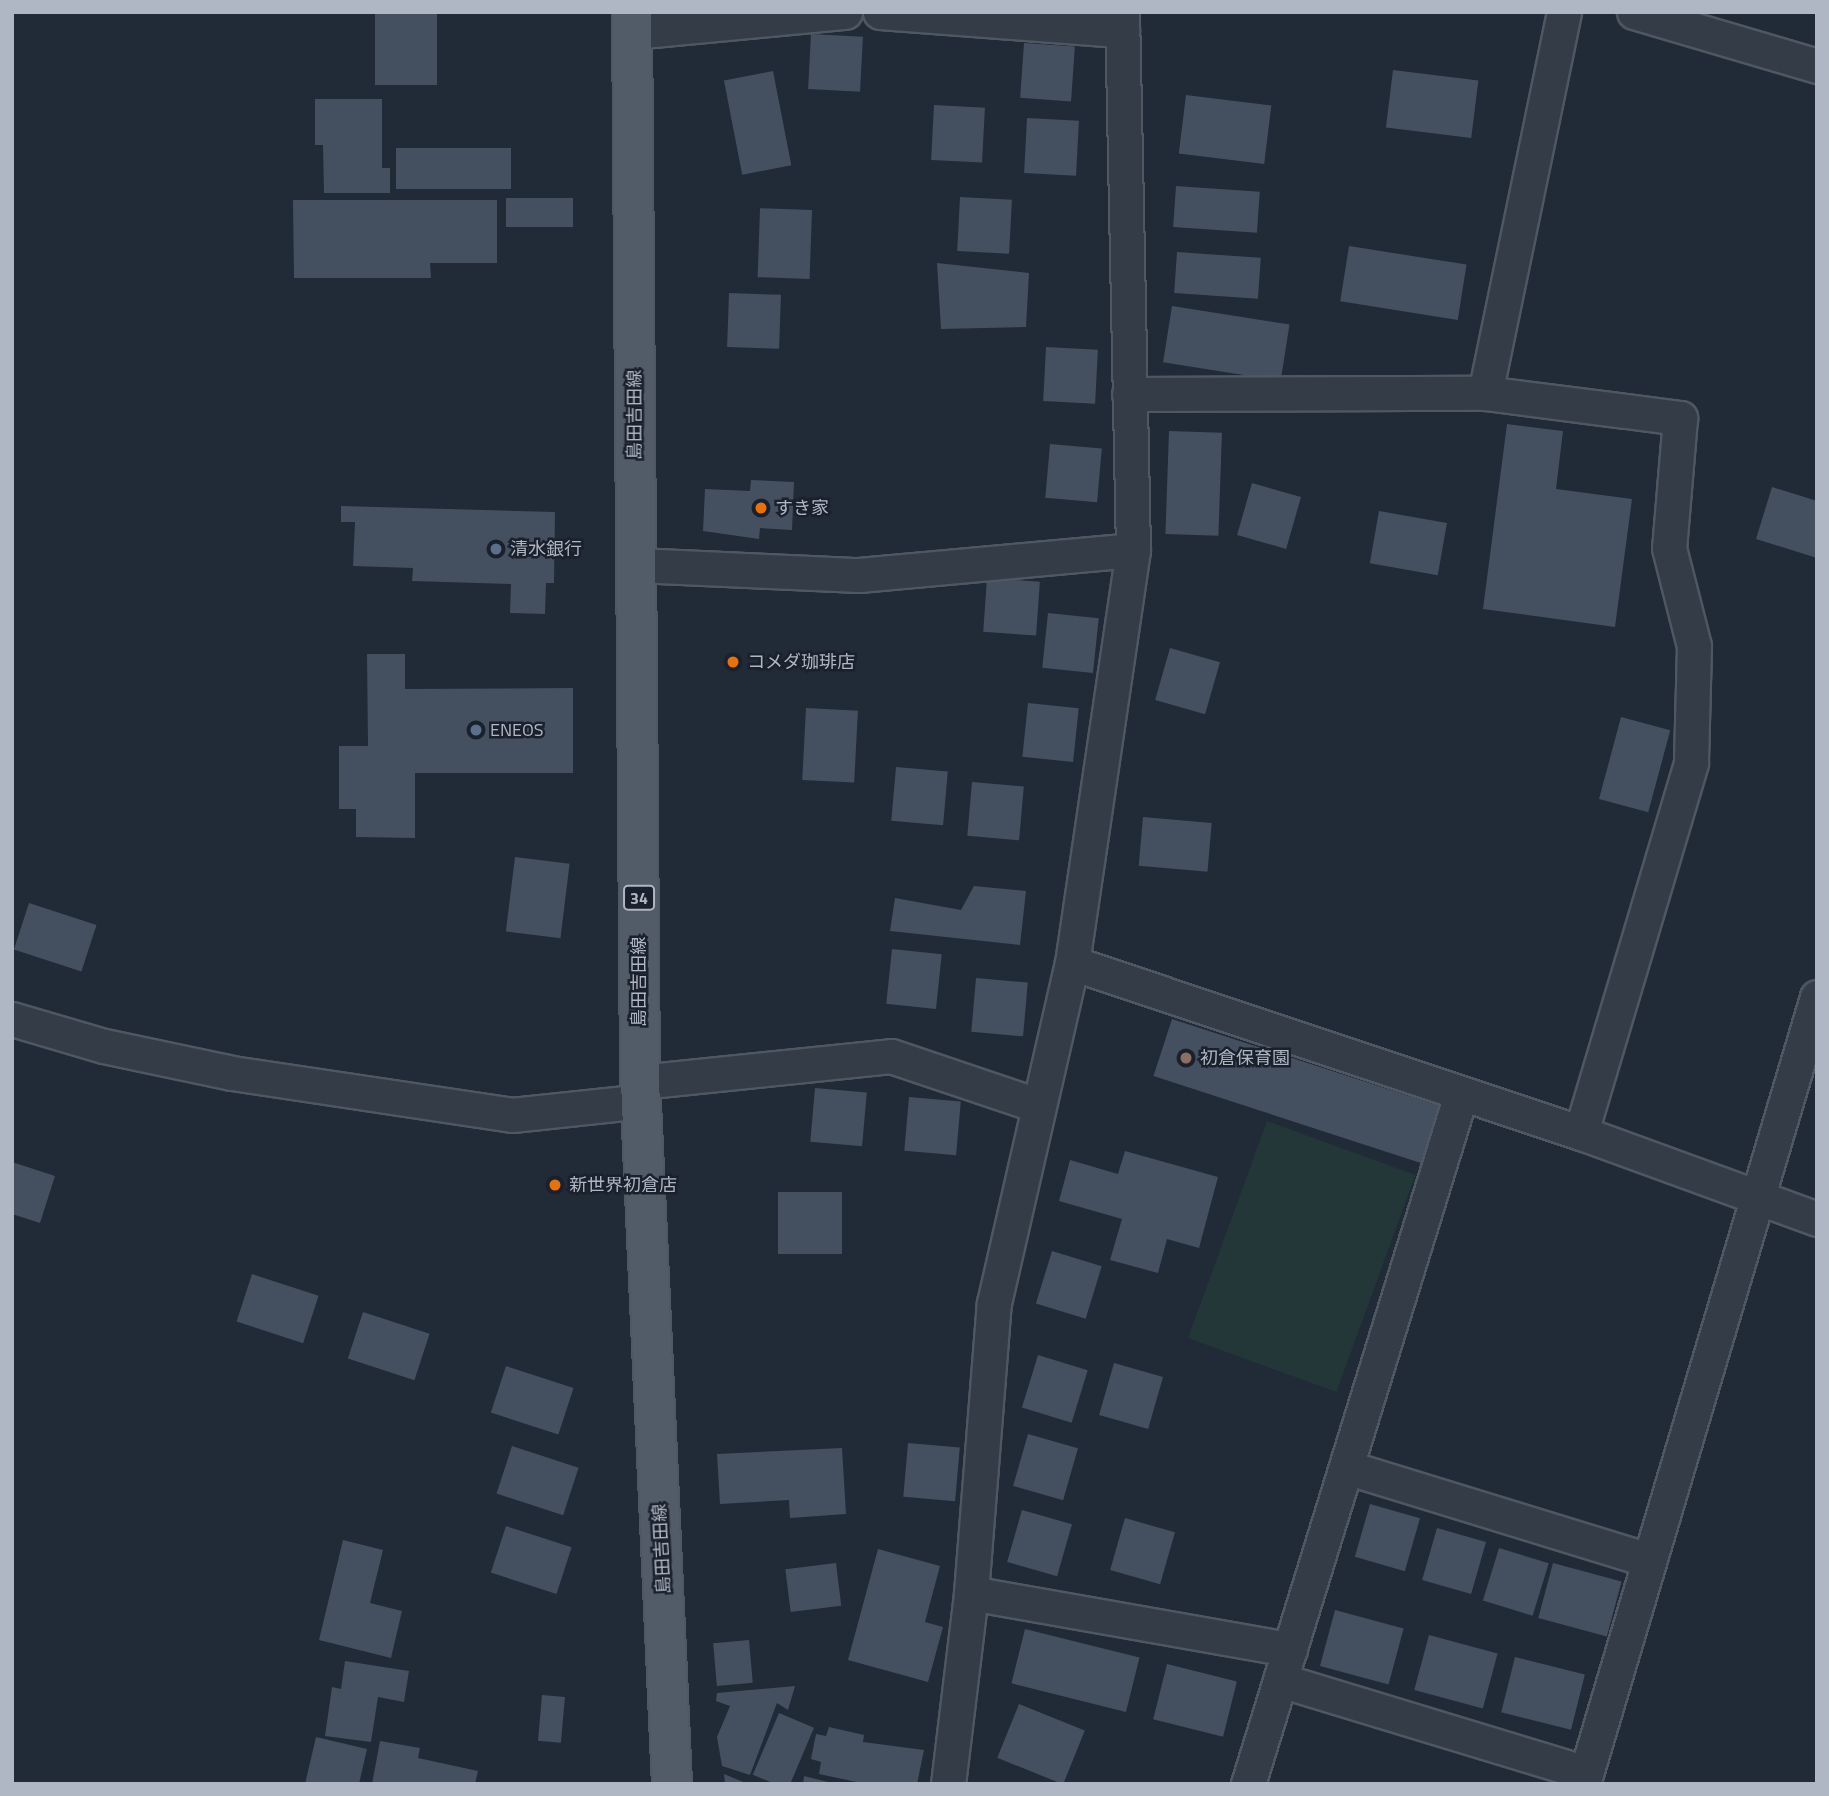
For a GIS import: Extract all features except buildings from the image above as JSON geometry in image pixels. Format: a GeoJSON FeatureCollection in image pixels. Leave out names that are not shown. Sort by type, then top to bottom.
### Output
{"type":"FeatureCollection","features":[{"type":"Feature","properties":{"kind":"main road","name":"島田吉田線"},"geometry":{"type":"LineString","coordinates":[[632,22],[641,1091],[672,1784]]}},
{"type":"Feature","properties":{"kind":"street"},"geometry":{"type":"LineString","coordinates":[[632,22],[845,12]]}},
{"type":"Feature","properties":{"kind":"street"},"geometry":{"type":"LineString","coordinates":[[880,12],[1122,21],[1133,550],[1072,964],[1037,1105],[994,1303],[971,1593],[948,1784]]}},
{"type":"Feature","properties":{"kind":"street"},"geometry":{"type":"LineString","coordinates":[[1485,393],[1564,12]]}},
{"type":"Feature","properties":{"kind":"street"},"geometry":{"type":"LineString","coordinates":[[1634,12],[1817,66]]}},
{"type":"Feature","properties":{"kind":"street"},"geometry":{"type":"LineString","coordinates":[[1129,394],[1485,393],[1680,418],[1670,548],[1694,646],[1691,763],[1581,1133]]}},
{"type":"Feature","properties":{"kind":"street"},"geometry":{"type":"LineString","coordinates":[[636,565],[859,575],[1133,550]]}},
{"type":"Feature","properties":{"kind":"street"},"geometry":{"type":"LineString","coordinates":[[1072,964],[1581,1133],[1817,1219]]}},
{"type":"Feature","properties":{"kind":"street"},"geometry":{"type":"LineString","coordinates":[[1280,1680],[1584,1779],[1817,997]]}},
{"type":"Feature","properties":{"kind":"street"},"geometry":{"type":"LineString","coordinates":[[12,1019],[104,1046],[232,1073],[512,1115],[641,1091],[891,1056],[1037,1105]]}},
{"type":"Feature","properties":{"kind":"street"},"geometry":{"type":"LineString","coordinates":[[1248,1784],[1461,1094]]}},
{"type":"Feature","properties":{"kind":"street"},"geometry":{"type":"LineString","coordinates":[[1346,1467],[1649,1560]]}},
{"type":"Feature","properties":{"kind":"street"},"geometry":{"type":"LineString","coordinates":[[971,1593],[1290,1648]]}},
{"type":"Feature","properties":{"kind":"shaded area"},"geometry":{"type":"Polygon","coordinates":[[[1267,1121],[1415,1175],[1336,1392],[1188,1338],[1267,1121]]]}},
{"type":"Feature","properties":{"kind":"place","name":"すき家"},"geometry":{"type":"Point","coordinates":[761,508]}},
{"type":"Feature","properties":{"kind":"place","name":"清水銀行"},"geometry":{"type":"Point","coordinates":[496,549]}},
{"type":"Feature","properties":{"kind":"place","name":"コメダ珈琲店"},"geometry":{"type":"Point","coordinates":[733,662]}},
{"type":"Feature","properties":{"kind":"place","name":"ENEOS"},"geometry":{"type":"Point","coordinates":[476,730]}},
{"type":"Feature","properties":{"kind":"place","name":"初倉保育園"},"geometry":{"type":"Point","coordinates":[1186,1058]}},
{"type":"Feature","properties":{"kind":"place","name":"新世界初倉店"},"geometry":{"type":"Point","coordinates":[555,1185]}}]}
